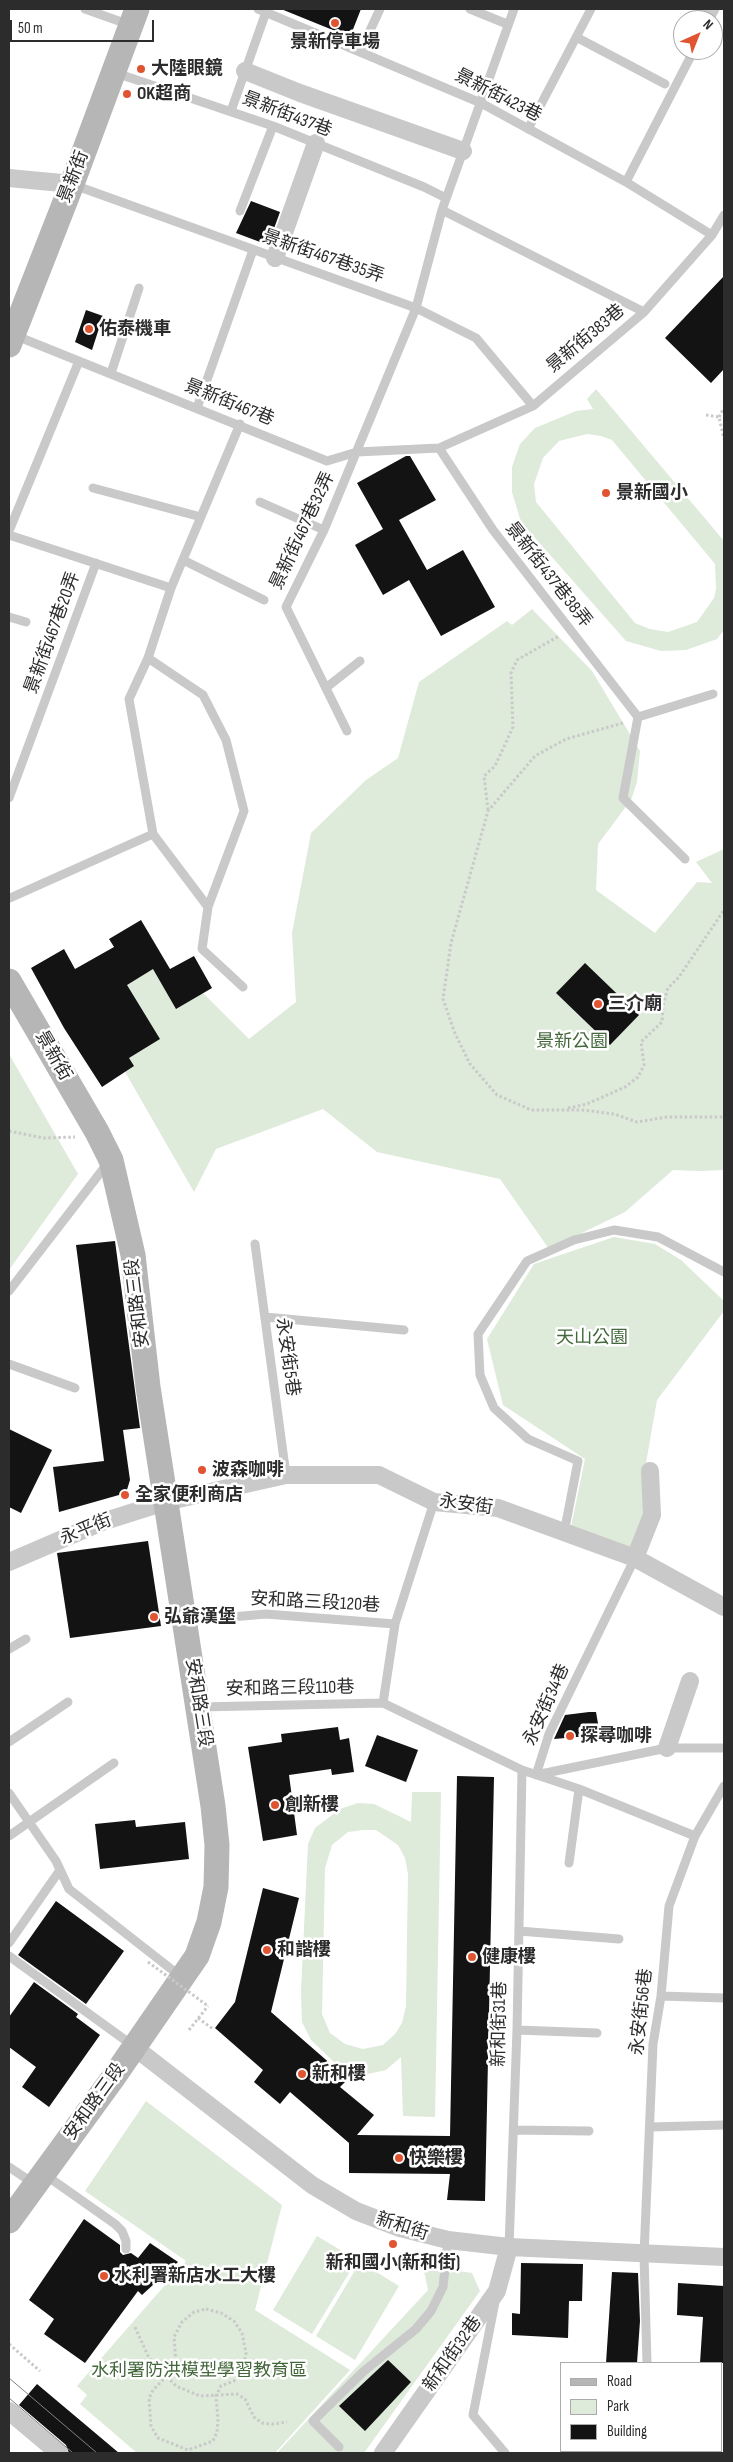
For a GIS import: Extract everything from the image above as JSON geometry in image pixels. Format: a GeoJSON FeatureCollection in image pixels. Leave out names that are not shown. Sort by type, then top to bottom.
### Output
{"type":"FeatureCollection","features":[{"type":"Feature","properties":{"kind":"main road","name":"景新街"},"geometry":{"type":"LineString","coordinates":[[11,339],[72,184],[134,17]]}},
{"type":"Feature","properties":{"kind":"main road","name":"景新街"},"geometry":{"type":"LineString","coordinates":[[9,981],[97,1132]]}},
{"type":"Feature","properties":{"kind":"main road","name":"安和路三段"},"geometry":{"type":"LineString","coordinates":[[9,2221],[197,1956],[209,1922],[216,1887],[216,1845],[213,1806],[148,1387],[133,1255],[111,1160],[97,1132]]}},
{"type":"Feature","properties":{"kind":"street"},"geometry":{"type":"LineString","coordinates":[[245,71],[300,93],[463,151]]}},
{"type":"Feature","properties":{"kind":"street"},"geometry":{"type":"LineString","coordinates":[[275,258],[316,143]]}},
{"type":"Feature","properties":{"kind":"street"},"geometry":{"type":"LineString","coordinates":[[9,178],[72,184]]}},
{"type":"Feature","properties":{"kind":"street"},"geometry":{"type":"LineString","coordinates":[[635,1558],[652,1515],[650,1471]]}},
{"type":"Feature","properties":{"kind":"street","name":"永安街"},"geometry":{"type":"LineString","coordinates":[[166,1502],[286,1475],[379,1475],[434,1502],[498,1508],[635,1558],[724,1607]]}},
{"type":"Feature","properties":{"kind":"street","name":"永平街"},"geometry":{"type":"LineString","coordinates":[[9,1562],[102,1522],[166,1502]]}},
{"type":"Feature","properties":{"kind":"street"},"geometry":{"type":"LineString","coordinates":[[667,1748],[690,1681]]}},
{"type":"Feature","properties":{"kind":"street","name":"新和街"},"geometry":{"type":"LineString","coordinates":[[134,2047],[312,2185],[356,2211],[400,2228],[448,2240],[509,2248],[724,2257]]}},
{"type":"Feature","properties":{"kind":"street","name":"新和街32巷"},"geometry":{"type":"LineString","coordinates":[[383,2453],[497,2291],[509,2248]]}},
{"type":"Feature","properties":{"kind":"street"},"geometry":{"type":"LineString","coordinates":[[9,2411],[59,2453]]}},
{"type":"Feature","properties":{"kind":"lane"},"geometry":{"type":"LineString","coordinates":[[85,9],[134,17]]}},
{"type":"Feature","properties":{"kind":"lane"},"geometry":{"type":"LineString","coordinates":[[361,50],[380,9]]}},
{"type":"Feature","properties":{"kind":"lane"},"geometry":{"type":"LineString","coordinates":[[470,9],[507,24]]}},
{"type":"Feature","properties":{"kind":"lane","name":"景新街467巷32弄"},"geometry":{"type":"LineString","coordinates":[[347,731],[286,608],[324,530],[416,308],[442,210],[481,103],[507,24],[514,9]]}},
{"type":"Feature","properties":{"kind":"lane"},"geometry":{"type":"LineString","coordinates":[[528,129],[591,9]]}},
{"type":"Feature","properties":{"kind":"lane"},"geometry":{"type":"LineString","coordinates":[[231,111],[245,71],[262,11]]}},
{"type":"Feature","properties":{"kind":"lane","name":"景新街423巷"},"geometry":{"type":"LineString","coordinates":[[262,11],[361,50],[481,103],[626,182],[712,235]]}},
{"type":"Feature","properties":{"kind":"lane"},"geometry":{"type":"LineString","coordinates":[[576,38],[665,84]]}},
{"type":"Feature","properties":{"kind":"lane"},"geometry":{"type":"LineString","coordinates":[[626,182],[689,60]]}},
{"type":"Feature","properties":{"kind":"lane","name":"景新街437巷"},"geometry":{"type":"LineString","coordinates":[[114,72],[273,126],[446,198]]}},
{"type":"Feature","properties":{"kind":"lane"},"geometry":{"type":"LineString","coordinates":[[240,211],[273,126]]}},
{"type":"Feature","properties":{"kind":"lane","name":"景新街467巷35弄"},"geometry":{"type":"LineString","coordinates":[[72,184],[416,308],[476,338],[533,406]]}},
{"type":"Feature","properties":{"kind":"lane"},"geometry":{"type":"LineString","coordinates":[[442,210],[644,312]]}},
{"type":"Feature","properties":{"kind":"lane","name":"景新街383巷"},"geometry":{"type":"LineString","coordinates":[[439,448],[533,406],[644,312],[712,235],[724,215]]}},
{"type":"Feature","properties":{"kind":"lane"},"geometry":{"type":"LineString","coordinates":[[197,408],[253,250]]}},
{"type":"Feature","properties":{"kind":"lane"},"geometry":{"type":"LineString","coordinates":[[111,373],[139,288]]}},
{"type":"Feature","properties":{"kind":"lane","name":"景新街467巷"},"geometry":{"type":"LineString","coordinates":[[11,339],[111,373],[327,460],[357,452],[439,448]]}},
{"type":"Feature","properties":{"kind":"lane"},"geometry":{"type":"LineString","coordinates":[[9,533],[79,361]]}},
{"type":"Feature","properties":{"kind":"lane"},"geometry":{"type":"LineString","coordinates":[[208,907],[153,834],[129,699],[148,658],[171,588],[240,424]]}},
{"type":"Feature","properties":{"kind":"lane","name":"景新街437巷38弄"},"geometry":{"type":"LineString","coordinates":[[439,448],[493,530],[638,717]]}},
{"type":"Feature","properties":{"kind":"lane"},"geometry":{"type":"LineString","coordinates":[[93,488],[201,517]]}},
{"type":"Feature","properties":{"kind":"lane"},"geometry":{"type":"LineString","coordinates":[[260,502],[324,530]]}},
{"type":"Feature","properties":{"kind":"lane","name":"景新街467巷20弄"},"geometry":{"type":"LineString","coordinates":[[9,533],[171,588]]}},
{"type":"Feature","properties":{"kind":"lane"},"geometry":{"type":"LineString","coordinates":[[183,560],[264,600]]}},
{"type":"Feature","properties":{"kind":"lane","name":"景新街467巷20弄"},"geometry":{"type":"LineString","coordinates":[[9,798],[96,563]]}},
{"type":"Feature","properties":{"kind":"lane"},"geometry":{"type":"LineString","coordinates":[[9,617],[26,622]]}},
{"type":"Feature","properties":{"kind":"lane"},"geometry":{"type":"LineString","coordinates":[[148,658],[203,694],[226,740],[244,811],[208,907],[202,949],[243,987]]}},
{"type":"Feature","properties":{"kind":"lane"},"geometry":{"type":"LineString","coordinates":[[327,688],[360,661]]}},
{"type":"Feature","properties":{"kind":"lane"},"geometry":{"type":"LineString","coordinates":[[685,859],[623,798],[638,717],[713,694]]}},
{"type":"Feature","properties":{"kind":"lane"},"geometry":{"type":"LineString","coordinates":[[10,898],[153,834]]}},
{"type":"Feature","properties":{"kind":"lane"},"geometry":{"type":"LineString","coordinates":[[9,1291],[111,1160]]}},
{"type":"Feature","properties":{"kind":"lane"},"geometry":{"type":"LineString","coordinates":[[564,1533],[578,1461],[528,1439],[494,1408],[480,1375],[478,1334],[527,1260],[574,1240],[614,1230],[658,1237],[724,1272]]}},
{"type":"Feature","properties":{"kind":"lane","name":"永安街5巷"},"geometry":{"type":"LineString","coordinates":[[255,1244],[286,1475]]}},
{"type":"Feature","properties":{"kind":"lane"},"geometry":{"type":"LineString","coordinates":[[265,1317],[404,1330]]}},
{"type":"Feature","properties":{"kind":"lane"},"geometry":{"type":"LineString","coordinates":[[9,1364],[75,1388]]}},
{"type":"Feature","properties":{"kind":"lane"},"geometry":{"type":"LineString","coordinates":[[394,1624],[434,1502]]}},
{"type":"Feature","properties":{"kind":"lane","name":"永安街34巷"},"geometry":{"type":"LineString","coordinates":[[635,1558],[548,1734],[536,1775],[667,1748],[724,1748]]}},
{"type":"Feature","properties":{"kind":"lane","name":"安和路三段120巷"},"geometry":{"type":"LineString","coordinates":[[185,1621],[266,1614],[394,1624],[383,1703]]}},
{"type":"Feature","properties":{"kind":"lane"},"geometry":{"type":"LineString","coordinates":[[9,1649],[26,1639]]}},
{"type":"Feature","properties":{"kind":"lane"},"geometry":{"type":"LineString","coordinates":[[9,1742],[68,1702]]}},
{"type":"Feature","properties":{"kind":"lane"},"geometry":{"type":"LineString","coordinates":[[383,1703],[522,1770],[579,1789],[695,1836]]}},
{"type":"Feature","properties":{"kind":"lane","name":"安和路三段110巷"},"geometry":{"type":"LineString","coordinates":[[198,1707],[383,1703]]}},
{"type":"Feature","properties":{"kind":"lane"},"geometry":{"type":"LineString","coordinates":[[9,1836],[114,1763]]}},
{"type":"Feature","properties":{"kind":"lane","name":"新和街31巷"},"geometry":{"type":"LineString","coordinates":[[509,2248],[517,2030],[522,1770]]}},
{"type":"Feature","properties":{"kind":"lane"},"geometry":{"type":"LineString","coordinates":[[569,1863],[579,1789]]}},
{"type":"Feature","properties":{"kind":"lane","name":"永安街56巷"},"geometry":{"type":"LineString","coordinates":[[647,2362],[644,2255],[653,2044],[661,1996],[668,1906],[695,1836],[722,1792]]}},
{"type":"Feature","properties":{"kind":"lane"},"geometry":{"type":"LineString","coordinates":[[9,1793],[60,1870],[69,1889],[182,1978]]}},
{"type":"Feature","properties":{"kind":"lane"},"geometry":{"type":"LineString","coordinates":[[9,1943],[60,1870]]}},
{"type":"Feature","properties":{"kind":"lane"},"geometry":{"type":"LineString","coordinates":[[519,1931],[619,1939]]}},
{"type":"Feature","properties":{"kind":"lane"},"geometry":{"type":"LineString","coordinates":[[9,1956],[134,2047]]}},
{"type":"Feature","properties":{"kind":"lane"},"geometry":{"type":"LineString","coordinates":[[661,1996],[724,1998]]}},
{"type":"Feature","properties":{"kind":"lane"},"geometry":{"type":"LineString","coordinates":[[517,2030],[597,2033]]}},
{"type":"Feature","properties":{"kind":"lane"},"geometry":{"type":"LineString","coordinates":[[650,2127],[724,2125]]}},
{"type":"Feature","properties":{"kind":"lane"},"geometry":{"type":"LineString","coordinates":[[514,2130],[589,2131]]}},
{"type":"Feature","properties":{"kind":"lane"},"geometry":{"type":"LineString","coordinates":[[9,2167],[40,2179],[115,2224],[126,2241],[126,2249]]}},
{"type":"Feature","properties":{"kind":"lane"},"geometry":{"type":"LineString","coordinates":[[339,2447],[313,2422],[364,2371],[416,2329],[430,2311],[443,2287],[448,2240]]}},
{"type":"Feature","properties":{"kind":"lane"},"geometry":{"type":"LineString","coordinates":[[497,2291],[473,2415],[505,2453]]}},
{"type":"Feature","properties":{"kind":"path"},"geometry":{"type":"LineString","coordinates":[[724,408],[719,417],[724,439]]}},
{"type":"Feature","properties":{"kind":"path"},"geometry":{"type":"LineString","coordinates":[[706,415],[719,417]]}},
{"type":"Feature","properties":{"kind":"path"},"geometry":{"type":"LineString","coordinates":[[569,628],[552,642],[517,660],[511,673],[513,726],[495,766],[484,776],[488,810],[451,944],[443,999],[454,1031],[470,1064],[497,1095],[531,1110],[583,1110],[614,1114],[637,1122],[667,1116],[724,1117]]}},
{"type":"Feature","properties":{"kind":"path"},"geometry":{"type":"LineString","coordinates":[[488,810],[535,756],[566,739],[618,726],[638,717]]}},
{"type":"Feature","properties":{"kind":"path"},"geometry":{"type":"LineString","coordinates":[[562,1110],[587,1104],[625,1087],[638,1077],[644,1065],[642,1042],[662,1022],[663,1005],[668,988],[679,977],[724,910]]}},
{"type":"Feature","properties":{"kind":"path"},"geometry":{"type":"LineString","coordinates":[[9,1131],[43,1138],[70,1138],[97,1132]]}},
{"type":"Feature","properties":{"kind":"path"},"geometry":{"type":"LineString","coordinates":[[148,1962],[208,2006],[189,2030]]}},
{"type":"Feature","properties":{"kind":"path"},"geometry":{"type":"LineString","coordinates":[[198,2018],[213,2029]]}},
{"type":"Feature","properties":{"kind":"path"},"geometry":{"type":"LineString","coordinates":[[206,2309],[221,2313],[234,2320],[242,2333],[246,2353],[243,2368],[234,2381],[221,2386],[216,2396],[218,2420],[217,2432],[213,2442],[188,2450],[158,2438],[151,2426],[149,2398],[152,2390],[167,2377],[176,2363],[174,2337],[182,2322],[194,2312],[206,2309]]}},
{"type":"Feature","properties":{"kind":"path"},"geometry":{"type":"LineString","coordinates":[[135,2327],[148,2358],[186,2392],[200,2396],[237,2394],[246,2399],[254,2417],[262,2423],[287,2422]]}},
{"type":"Feature","properties":{"kind":"path"},"geometry":{"type":"LineString","coordinates":[[9,2344],[40,2371]]}},
{"type":"Feature","properties":{"kind":"green space"},"geometry":{"type":"Polygon","coordinates":[[[596,389],[724,541],[724,630],[717,639],[686,650],[661,651],[626,641],[521,522],[512,492],[512,467],[520,444],[535,428],[576,411],[593,409],[587,399],[596,389]],[[587,434],[559,441],[543,458],[534,484],[536,502],[635,623],[650,629],[668,632],[697,622],[714,598],[716,589],[715,564],[612,440],[587,434]]]}},
{"type":"Feature","properties":{"kind":"green space","name":"景新公園"},"geometry":{"type":"Polygon","coordinates":[[[532,609],[592,671],[640,751],[637,782],[631,800],[598,844],[596,890],[655,933],[697,882],[712,883],[696,862],[724,849],[724,1170],[673,1170],[625,1212],[549,1249],[500,1179],[377,1152],[323,1109],[216,1149],[194,1192],[78,990],[126,964],[180,970],[249,1039],[296,1002],[292,933],[311,833],[366,780],[398,758],[419,682],[507,621],[512,625],[532,609]]]}},
{"type":"Feature","properties":{"kind":"green space"},"geometry":{"type":"Polygon","coordinates":[[[9,1054],[78,1174],[9,1270],[9,1054]]]}},
{"type":"Feature","properties":{"kind":"green space","name":"天山公園"},"geometry":{"type":"Polygon","coordinates":[[[614,1237],[655,1244],[681,1260],[724,1301],[724,1311],[657,1400],[645,1469],[651,1503],[629,1550],[571,1527],[585,1459],[503,1405],[487,1339],[534,1264],[614,1237]]]}},
{"type":"Feature","properties":{"kind":"green space"},"geometry":{"type":"Polygon","coordinates":[[[412,1792],[441,1792],[435,2117],[403,2116],[401,2057],[386,2070],[368,2074],[352,2072],[335,2063],[311,2040],[302,2022],[301,1991],[308,1844],[315,1828],[340,1809],[358,1803],[374,1804],[411,1822],[412,1792]],[[376,1830],[348,1832],[332,1845],[325,1868],[322,2014],[330,2033],[345,2044],[363,2049],[383,2045],[395,2034],[402,2023],[406,2006],[408,1874],[405,1858],[398,1845],[376,1830]]]}},
{"type":"Feature","properties":{"kind":"green space","name":"水利署防洪模型學習教育區"},"geometry":{"type":"Polygon","coordinates":[[[146,2101],[282,2205],[255,2310],[350,2370],[275,2453],[137,2453],[80,2404],[87,2395],[77,2386],[186,2261],[85,2191],[146,2101]]]}},
{"type":"Feature","properties":{"kind":"green space"},"geometry":{"type":"Polygon","coordinates":[[[317,2236],[357,2260],[312,2334],[273,2310],[317,2236]]]}},
{"type":"Feature","properties":{"kind":"green space"},"geometry":{"type":"Polygon","coordinates":[[[360,2262],[399,2286],[355,2360],[316,2336],[360,2262]]]}},
{"type":"Feature","properties":{"kind":"green space"},"geometry":{"type":"Polygon","coordinates":[[[423,2266],[472,2273],[480,2291],[364,2453],[277,2453],[428,2290],[423,2266]]]}},
{"type":"Feature","properties":{"kind":"building","name":"景新停車場"},"geometry":{"type":"Polygon","coordinates":[[[281,9],[361,9],[350,37],[281,9]]]}},
{"type":"Feature","properties":{"kind":"building"},"geometry":{"type":"Polygon","coordinates":[[[251,201],[280,212],[268,245],[236,233],[251,201]]]}},
{"type":"Feature","properties":{"kind":"building"},"geometry":{"type":"Polygon","coordinates":[[[724,276],[724,369],[711,383],[665,338],[724,276]]]}},
{"type":"Feature","properties":{"kind":"building","name":"佑泰機車"},"geometry":{"type":"Polygon","coordinates":[[[86,310],[103,316],[92,350],[75,342],[86,310]]]}},
{"type":"Feature","properties":{"kind":"building"},"geometry":{"type":"Polygon","coordinates":[[[406,456],[410,456],[436,500],[399,520],[427,570],[463,550],[495,607],[441,636],[409,580],[383,595],[355,545],[383,529],[357,483],[406,456]]]}},
{"type":"Feature","properties":{"kind":"building"},"geometry":{"type":"Polygon","coordinates":[[[141,920],[170,969],[194,956],[212,988],[176,1009],[153,969],[127,985],[160,1039],[129,1058],[134,1066],[102,1087],[64,1028],[31,968],[64,949],[75,969],[114,947],[109,939],[141,920]]]}},
{"type":"Feature","properties":{"kind":"building","name":"三介廟"},"geometry":{"type":"Polygon","coordinates":[[[585,963],[639,1015],[610,1045],[556,993],[585,963]]]}},
{"type":"Feature","properties":{"kind":"building"},"geometry":{"type":"Polygon","coordinates":[[[115,1241],[140,1428],[123,1430],[130,1480],[126,1493],[59,1512],[53,1467],[104,1461],[76,1245],[115,1241]]]}},
{"type":"Feature","properties":{"kind":"building"},"geometry":{"type":"Polygon","coordinates":[[[9,1429],[52,1450],[21,1513],[9,1507],[9,1429]]]}},
{"type":"Feature","properties":{"kind":"building"},"geometry":{"type":"Polygon","coordinates":[[[148,1541],[161,1626],[70,1638],[57,1553],[148,1541]]]}},
{"type":"Feature","properties":{"kind":"building"},"geometry":{"type":"Polygon","coordinates":[[[596,1712],[600,1735],[554,1739],[565,1715],[596,1712]]]}},
{"type":"Feature","properties":{"kind":"building","name":"創新樓"},"geometry":{"type":"Polygon","coordinates":[[[338,1727],[340,1740],[349,1738],[354,1772],[332,1775],[331,1769],[289,1775],[297,1835],[263,1841],[248,1747],[282,1742],[281,1734],[338,1727]]]}},
{"type":"Feature","properties":{"kind":"building"},"geometry":{"type":"Polygon","coordinates":[[[377,1735],[418,1750],[406,1782],[365,1766],[377,1735]]]}},
{"type":"Feature","properties":{"kind":"building"},"geometry":{"type":"Polygon","coordinates":[[[457,1776],[494,1777],[485,2201],[447,2200],[450,2174],[349,2173],[349,2143],[290,2092],[280,2104],[254,2082],[263,2070],[215,2028],[235,2002],[263,1888],[299,1898],[271,2012],[348,2079],[340,2087],[374,2115],[357,2135],[450,2136],[457,1776]]]}},
{"type":"Feature","properties":{"kind":"building"},"geometry":{"type":"Polygon","coordinates":[[[135,1820],[136,1827],[185,1822],[189,1859],[100,1869],[95,1824],[135,1820]]]}},
{"type":"Feature","properties":{"kind":"building"},"geometry":{"type":"Polygon","coordinates":[[[56,1901],[124,1951],[86,2004],[18,1955],[56,1901]]]}},
{"type":"Feature","properties":{"kind":"building"},"geometry":{"type":"Polygon","coordinates":[[[34,1982],[78,2014],[76,2017],[100,2035],[49,2107],[22,2087],[36,2067],[9,2047],[9,2017],[34,1982]]]}},
{"type":"Feature","properties":{"kind":"building","name":"水利署新店水工大樓"},"geometry":{"type":"Polygon","coordinates":[[[84,2219],[120,2245],[120,2252],[123,2255],[131,2253],[138,2258],[150,2243],[178,2262],[142,2295],[138,2291],[85,2363],[44,2334],[54,2319],[29,2300],[84,2219]]]}},
{"type":"Feature","properties":{"kind":"building"},"geometry":{"type":"Polygon","coordinates":[[[521,2263],[583,2264],[582,2301],[569,2301],[568,2338],[512,2335],[512,2313],[520,2314],[521,2263]]]}},
{"type":"Feature","properties":{"kind":"building"},"geometry":{"type":"Polygon","coordinates":[[[612,2272],[638,2273],[640,2321],[637,2362],[606,2362],[612,2272]]]}},
{"type":"Feature","properties":{"kind":"building"},"geometry":{"type":"Polygon","coordinates":[[[678,2283],[724,2286],[724,2363],[700,2362],[703,2317],[677,2315],[678,2283]]]}},
{"type":"Feature","properties":{"kind":"building"},"geometry":{"type":"Polygon","coordinates":[[[388,2360],[411,2382],[365,2431],[339,2406],[388,2360]]]}},
{"type":"Feature","properties":{"kind":"building"},"geometry":{"type":"Polygon","coordinates":[[[37,2384],[119,2453],[69,2453],[66,2445],[19,2405],[37,2384]]]}},
{"type":"Feature","properties":{"kind":"tram line"},"geometry":{"type":"LineString","coordinates":[[9,2378],[97,2453]]}},
{"type":"Feature","properties":{"kind":"tram line"},"geometry":{"type":"LineString","coordinates":[[9,2398],[73,2453]]}},
{"type":"Feature","properties":{"kind":"place","name":"景新停車場"},"geometry":{"type":"Point","coordinates":[335,23]}},
{"type":"Feature","properties":{"kind":"place","name":"大陸眼鏡"},"geometry":{"type":"Point","coordinates":[141,69]}},
{"type":"Feature","properties":{"kind":"place","name":"OK超商"},"geometry":{"type":"Point","coordinates":[127,94]}},
{"type":"Feature","properties":{"kind":"place","name":"佑泰機車"},"geometry":{"type":"Point","coordinates":[89,329]}},
{"type":"Feature","properties":{"kind":"place","name":"景新國小"},"geometry":{"type":"Point","coordinates":[606,493]}},
{"type":"Feature","properties":{"kind":"place","name":"三介廟"},"geometry":{"type":"Point","coordinates":[598,1004]}},
{"type":"Feature","properties":{"kind":"place","name":"波森咖啡"},"geometry":{"type":"Point","coordinates":[202,1470]}},
{"type":"Feature","properties":{"kind":"place","name":"全家便利商店"},"geometry":{"type":"Point","coordinates":[125,1495]}},
{"type":"Feature","properties":{"kind":"place","name":"弘爺漢堡"},"geometry":{"type":"Point","coordinates":[154,1617]}},
{"type":"Feature","properties":{"kind":"place","name":"探尋咖啡"},"geometry":{"type":"Point","coordinates":[570,1736]}},
{"type":"Feature","properties":{"kind":"place","name":"創新樓"},"geometry":{"type":"Point","coordinates":[275,1805]}},
{"type":"Feature","properties":{"kind":"place","name":"和諧樓"},"geometry":{"type":"Point","coordinates":[267,1950]}},
{"type":"Feature","properties":{"kind":"place","name":"健康樓"},"geometry":{"type":"Point","coordinates":[472,1957]}},
{"type":"Feature","properties":{"kind":"place","name":"新和樓"},"geometry":{"type":"Point","coordinates":[302,2074]}},
{"type":"Feature","properties":{"kind":"place","name":"快樂樓"},"geometry":{"type":"Point","coordinates":[399,2158]}},
{"type":"Feature","properties":{"kind":"place","name":"新和國小(新和街)"},"geometry":{"type":"Point","coordinates":[393,2244]}},
{"type":"Feature","properties":{"kind":"place","name":"水利署新店水工大樓"},"geometry":{"type":"Point","coordinates":[104,2276]}}]}
